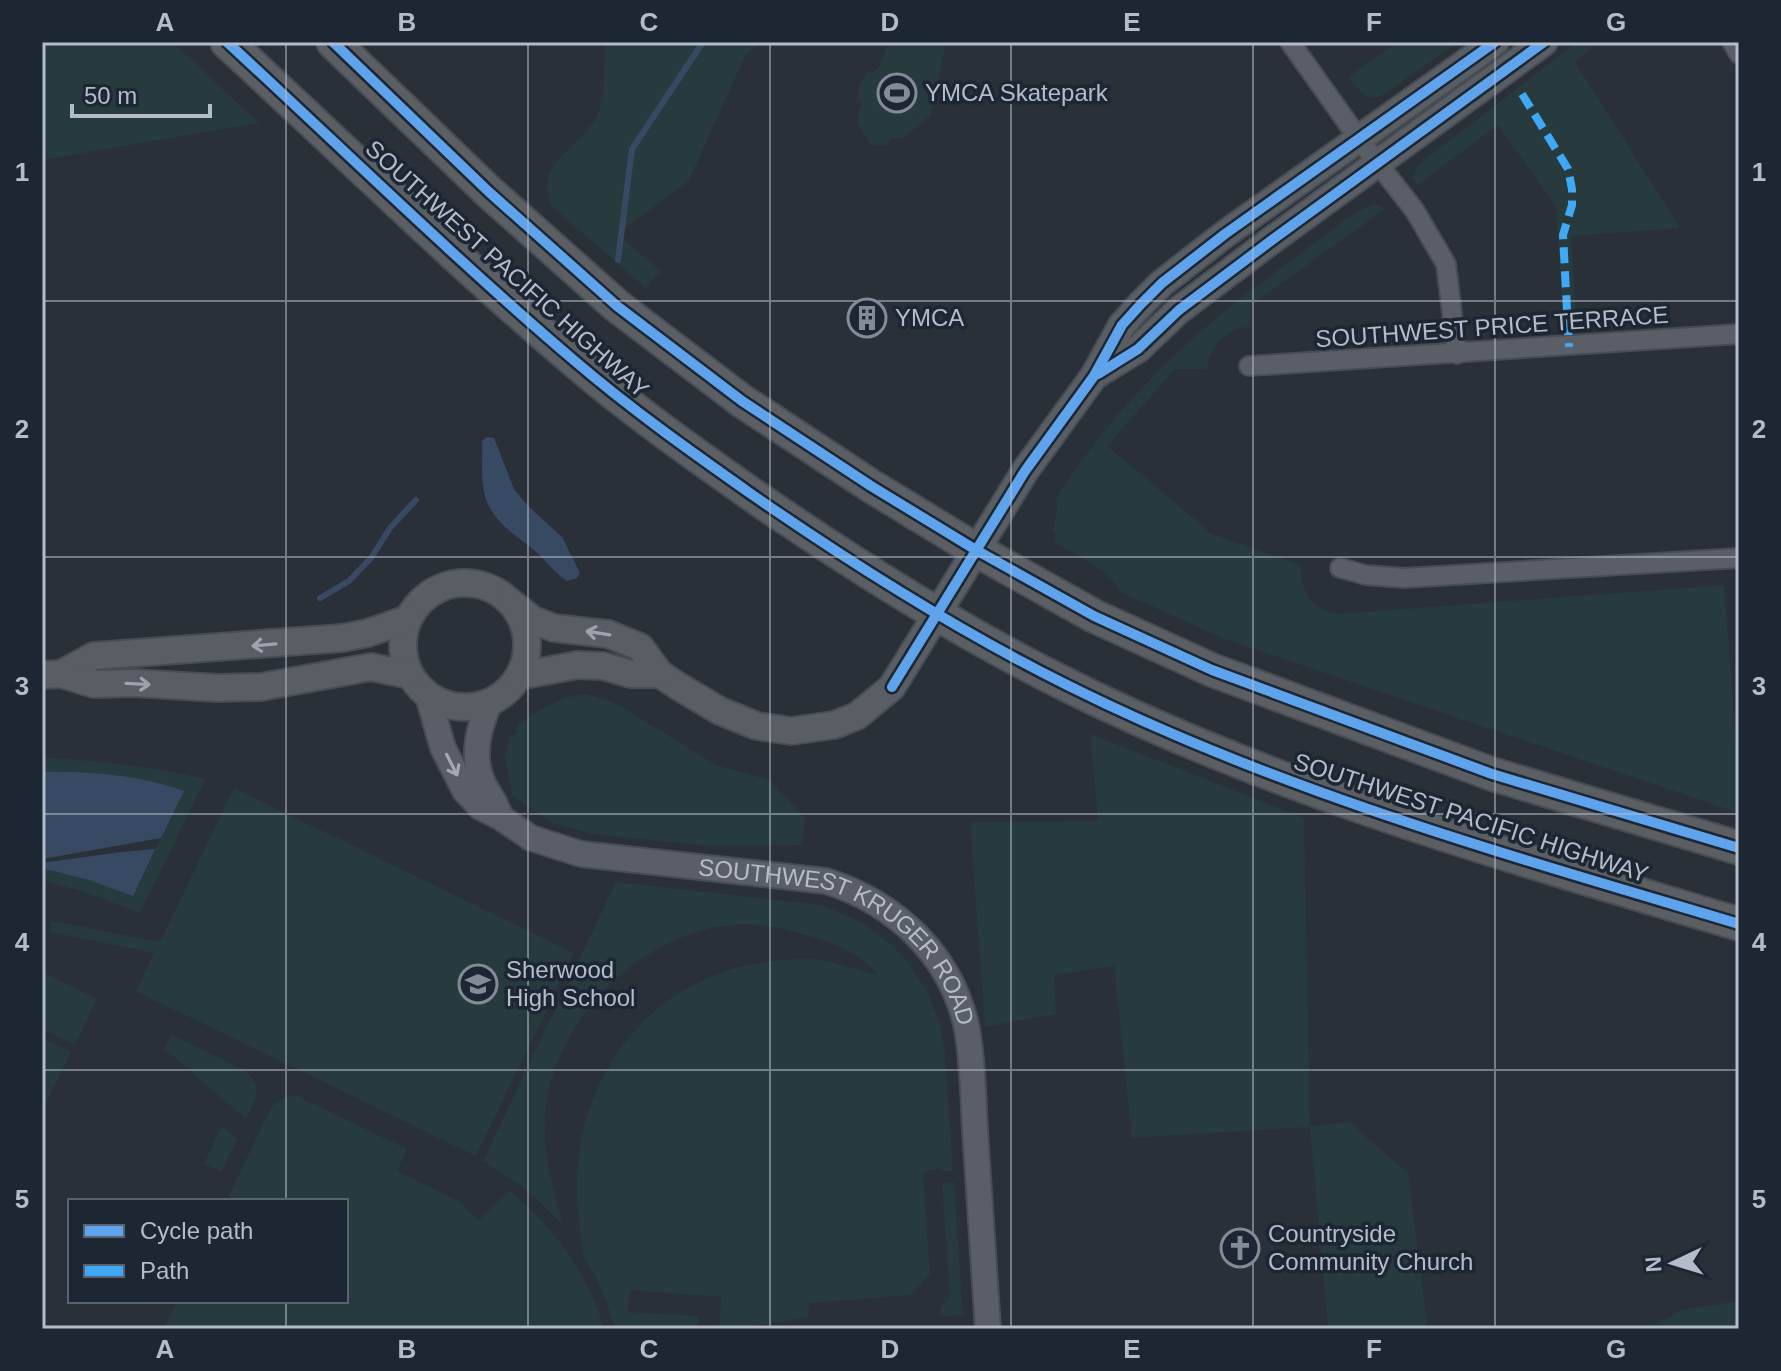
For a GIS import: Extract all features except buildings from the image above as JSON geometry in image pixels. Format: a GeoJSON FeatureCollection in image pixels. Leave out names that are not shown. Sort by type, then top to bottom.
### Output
{"type":"FeatureCollection","features":[{"type":"Feature","properties":{"kind":"highway","name":"SOUTHWEST PACIFIC HIGHWAY"},"geometry":{"type":"LineString","coordinates":[[227,42],[503,296],[628,405],[810,534],[938,613],[1067,685],[1284,779],[1444,836],[1739,924]]}},
{"type":"Feature","properties":{"kind":"highway","name":"SOUTHWEST PACIFIC HIGHWAY"},"geometry":{"type":"LineString","coordinates":[[333,42],[564,261],[651,333],[799,440],[976,550],[1094,616],[1254,687],[1492,774],[1739,848]]}},
{"type":"Feature","properties":{"kind":"main road"},"geometry":{"type":"LineString","coordinates":[[509,601],[521,617],[526,637],[526,657],[519,676],[506,691],[490,702],[469,707],[448,705],[428,696],[410,675],[403,657],[403,637],[408,619],[415,606],[436,588],[458,583],[479,583],[495,590],[509,601],[533,620],[554,628],[608,634],[640,647],[660,674],[720,711],[757,726],[791,731],[834,725],[857,716],[892,687],[1025,471],[1094,376],[1122,325],[1162,283],[1225,234],[1495,42]]}},
{"type":"Feature","properties":{"kind":"main road"},"geometry":{"type":"LineString","coordinates":[[1094,376],[1138,349],[1179,310],[1544,42]]}},
{"type":"Feature","properties":{"kind":"main road"},"geometry":{"type":"LineString","coordinates":[[52,675],[94,656],[342,638],[408,619]]}},
{"type":"Feature","properties":{"kind":"main road"},"geometry":{"type":"LineString","coordinates":[[519,676],[577,665],[603,666],[631,674],[660,674]]}},
{"type":"Feature","properties":{"kind":"main road"},"geometry":{"type":"LineString","coordinates":[[52,675],[94,684],[218,688],[261,687],[371,667],[410,675]]}},
{"type":"Feature","properties":{"kind":"street"},"geometry":{"type":"LineString","coordinates":[[1290,42],[1415,211],[1446,264],[1457,354]]}},
{"type":"Feature","properties":{"kind":"street"},"geometry":{"type":"LineString","coordinates":[[1732,42],[1739,54]]}},
{"type":"Feature","properties":{"kind":"street","name":"SOUTHWEST PRICE TERRACE"},"geometry":{"type":"LineString","coordinates":[[1249,366],[1739,334]]}},
{"type":"Feature","properties":{"kind":"street"},"geometry":{"type":"LineString","coordinates":[[1340,568],[1366,575],[1404,578],[1739,558]]}},
{"type":"Feature","properties":{"kind":"street","name":"SOUTHWEST KRUGER ROAD"},"geometry":{"type":"LineString","coordinates":[[428,696],[443,748],[465,791],[480,807],[531,838],[568,851],[826,881],[856,891],[884,907],[917,935],[937,960],[952,987],[968,1037],[988,1329]]}},
{"type":"Feature","properties":{"kind":"street"},"geometry":{"type":"LineString","coordinates":[[490,702],[481,720],[478,766],[500,817]]}},
{"type":"Feature","properties":{"kind":"green space"},"geometry":{"type":"Polygon","coordinates":[[[42,42],[172,42],[259,123],[42,160],[42,42]]]}},
{"type":"Feature","properties":{"kind":"green space"},"geometry":{"type":"Polygon","coordinates":[[[606,42],[761,42],[746,54],[689,180],[617,234],[660,271],[646,288],[553,207],[548,192],[552,168],[597,116],[602,99],[606,42]]]}},
{"type":"Feature","properties":{"kind":"green space","name":"YMCA Skatepark"},"geometry":{"type":"Polygon","coordinates":[[[889,42],[946,42],[931,115],[903,138],[892,138],[885,146],[871,145],[858,121],[862,101],[857,100],[859,86],[868,72],[872,73],[879,67],[889,42]]]}},
{"type":"Feature","properties":{"kind":"green space"},"geometry":{"type":"Polygon","coordinates":[[[1398,42],[1458,42],[1381,96],[1371,97],[1362,93],[1349,77],[1398,42]]]}},
{"type":"Feature","properties":{"kind":"green space"},"geometry":{"type":"Polygon","coordinates":[[[1577,42],[1599,42],[1575,62],[1680,228],[1571,236],[1577,328],[1564,329],[1556,206],[1498,125],[1417,185],[1413,178],[1419,164],[1577,42]]]}},
{"type":"Feature","properties":{"kind":"green space"},"geometry":{"type":"Polygon","coordinates":[[[1373,204],[1386,208],[1251,305],[1250,327],[1241,328],[1221,339],[1212,352],[1207,369],[1175,369],[1107,446],[1212,534],[1300,565],[1309,597],[1328,612],[1337,614],[1724,585],[1739,813],[1225,639],[1120,592],[1108,574],[1054,542],[1058,501],[1055,500],[1135,395],[1226,310],[1343,221],[1373,204]]]}},
{"type":"Feature","properties":{"kind":"green space"},"geometry":{"type":"Polygon","coordinates":[[[585,694],[614,702],[716,765],[769,780],[806,819],[801,845],[709,846],[592,834],[553,823],[512,795],[505,758],[509,736],[516,734],[517,725],[541,710],[558,701],[585,694]]]}},
{"type":"Feature","properties":{"kind":"green space"},"geometry":{"type":"Polygon","coordinates":[[[1090,734],[1304,818],[1310,1126],[1349,1122],[1408,1173],[1428,1329],[1328,1329],[1310,1127],[1132,1138],[1114,966],[1054,975],[1056,1014],[985,1027],[970,822],[1098,821],[1090,734]]]}},
{"type":"Feature","properties":{"kind":"green space"},"geometry":{"type":"Polygon","coordinates":[[[42,757],[144,767],[205,779],[140,913],[42,880],[42,863],[155,849],[161,838],[42,859],[42,757]]]}},
{"type":"Feature","properties":{"kind":"green space"},"geometry":{"type":"Polygon","coordinates":[[[234,788],[574,953],[476,1156],[136,991],[154,953],[50,932],[52,921],[160,942],[234,788]]]}},
{"type":"Feature","properties":{"kind":"green space"},"geometry":{"type":"Polygon","coordinates":[[[616,882],[821,905],[861,922],[907,961],[927,991],[940,1023],[953,1171],[941,1171],[940,1168],[923,1172],[930,1274],[911,1295],[809,1303],[808,1317],[719,1329],[721,1297],[630,1290],[628,1312],[698,1316],[697,1329],[615,1329],[602,1290],[584,1256],[577,1196],[579,1154],[588,1113],[604,1076],[625,1042],[653,1013],[685,989],[723,972],[765,962],[807,959],[879,975],[855,955],[817,938],[780,928],[752,925],[702,930],[671,942],[641,959],[591,1005],[557,1063],[548,1094],[546,1144],[563,1225],[526,1189],[483,1161],[616,882]]]}},
{"type":"Feature","properties":{"kind":"green space"},"geometry":{"type":"Polygon","coordinates":[[[42,972],[97,999],[75,1045],[42,1029],[42,972]]]}},
{"type":"Feature","properties":{"kind":"green space"},"geometry":{"type":"Polygon","coordinates":[[[172,1035],[246,1071],[252,1077],[256,1094],[246,1119],[165,1049],[172,1035]]]}},
{"type":"Feature","properties":{"kind":"green space"},"geometry":{"type":"Polygon","coordinates":[[[42,1038],[71,1052],[43,1109],[42,1109],[42,1038]]]}},
{"type":"Feature","properties":{"kind":"green space"},"geometry":{"type":"Polygon","coordinates":[[[297,1096],[407,1149],[397,1171],[459,1201],[478,1221],[510,1191],[568,1253],[589,1289],[604,1329],[164,1329],[177,1303],[348,1303],[348,1199],[227,1199],[276,1102],[297,1096]]]}},
{"type":"Feature","properties":{"kind":"green space"},"geometry":{"type":"Polygon","coordinates":[[[222,1126],[237,1139],[221,1172],[204,1164],[222,1126]]]}},
{"type":"Feature","properties":{"kind":"green space"},"geometry":{"type":"Polygon","coordinates":[[[954,1182],[963,1315],[940,1316],[940,1308],[950,1297],[942,1183],[954,1182]]]}},
{"type":"Feature","properties":{"kind":"green space"},"geometry":{"type":"Polygon","coordinates":[[[1739,1301],[1739,1329],[1648,1329],[1681,1310],[1739,1301]]]}},
{"type":"Feature","properties":{"kind":"water"},"geometry":{"type":"Polygon","coordinates":[[[487,437],[494,438],[514,489],[562,537],[580,573],[577,578],[567,581],[562,578],[509,530],[489,507],[482,479],[482,441],[487,437]]]}},
{"type":"Feature","properties":{"kind":"water"},"geometry":{"type":"Polygon","coordinates":[[[42,772],[114,775],[184,791],[161,838],[42,859],[42,772]]]}},
{"type":"Feature","properties":{"kind":"water"},"geometry":{"type":"Polygon","coordinates":[[[155,849],[133,896],[42,868],[42,863],[155,849]]]}},
{"type":"Feature","properties":{"kind":"waterway"},"geometry":{"type":"LineString","coordinates":[[618,260],[632,149],[703,42]]}},
{"type":"Feature","properties":{"kind":"waterway"},"geometry":{"type":"LineString","coordinates":[[320,598],[349,581],[416,500]]}},
{"type":"Feature","properties":{"kind":"marked path"},"geometry":{"type":"LineString","coordinates":[[1522,94],[1568,169],[1572,189],[1572,205],[1563,235],[1569,347]]}},
{"type":"Feature","properties":{"kind":"cycle path"},"geometry":{"type":"LineString","coordinates":[[227,42],[443,244],[597,380],[754,496],[946,620],[1067,685],[1230,758],[1483,847],[1739,924]]}},
{"type":"Feature","properties":{"kind":"cycle path"},"geometry":{"type":"LineString","coordinates":[[333,42],[489,192],[617,306],[742,401],[871,486],[976,550],[1094,616],[1212,670],[1492,774],[1739,848]]}},
{"type":"Feature","properties":{"kind":"cycle path"},"geometry":{"type":"LineString","coordinates":[[892,687],[1025,471],[1094,376],[1122,325],[1141,304],[1162,283],[1225,234],[1495,42]]}},
{"type":"Feature","properties":{"kind":"cycle path"},"geometry":{"type":"LineString","coordinates":[[1098,374],[1138,349],[1179,310],[1544,42]]}},
{"type":"Feature","properties":{"kind":"place","name":"YMCA Skatepark"},"geometry":{"type":"Point","coordinates":[897,93]}},
{"type":"Feature","properties":{"kind":"place","name":"YMCA"},"geometry":{"type":"Point","coordinates":[867,318]}},
{"type":"Feature","properties":{"kind":"place","name":"Sherwood High School"},"geometry":{"type":"Point","coordinates":[478,984]}},
{"type":"Feature","properties":{"kind":"place","name":"Countryside Community Church"},"geometry":{"type":"Point","coordinates":[1240,1248]}}]}
